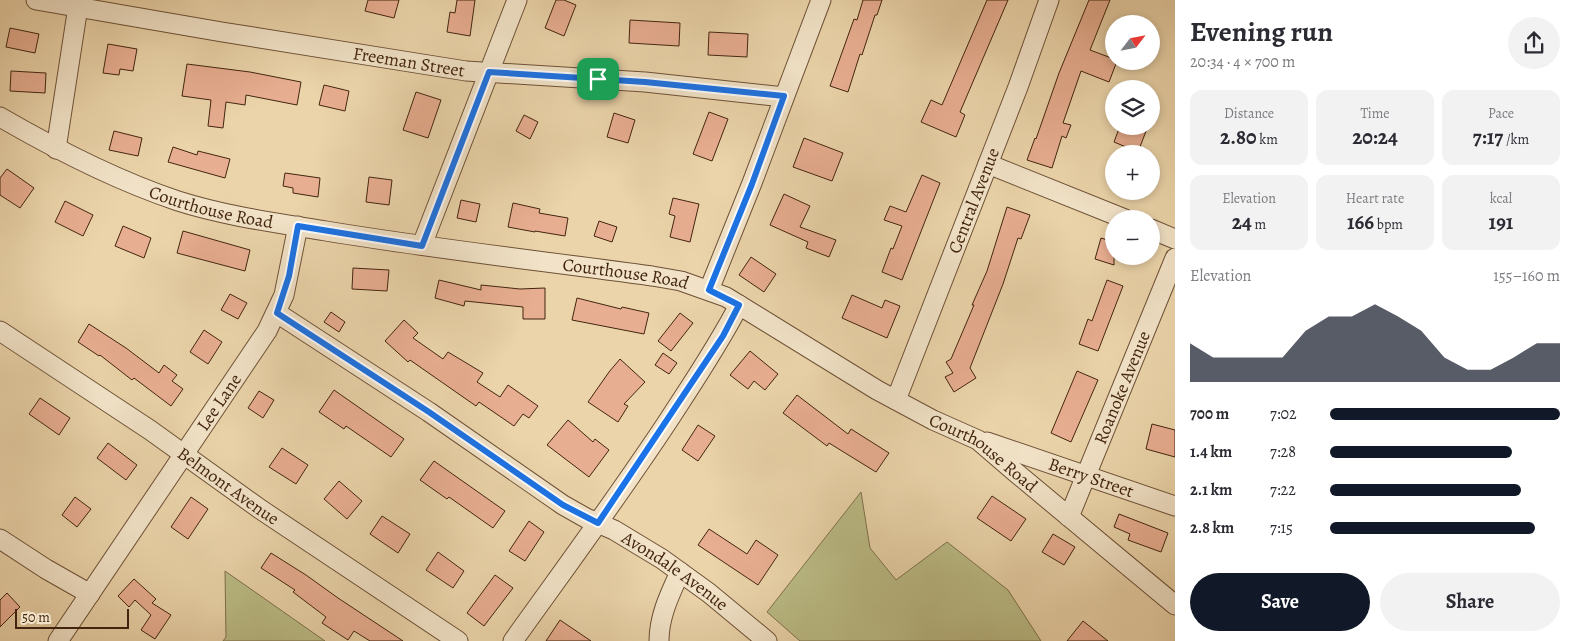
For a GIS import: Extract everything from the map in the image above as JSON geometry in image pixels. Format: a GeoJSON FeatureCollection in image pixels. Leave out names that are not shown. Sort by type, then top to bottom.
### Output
{"type":"FeatureCollection","features":[{"type":"Feature","properties":{"kind":"street","name":"Freeman Street"},"geometry":{"type":"LineString","coordinates":[[36,0],[78,3],[232,34],[466,70],[645,82],[784,96]]}},
{"type":"Feature","properties":{"kind":"street"},"geometry":{"type":"LineString","coordinates":[[422,246],[517,0]]}},
{"type":"Feature","properties":{"kind":"street"},"geometry":{"type":"LineString","coordinates":[[709,290],[752,184],[821,0]]}},
{"type":"Feature","properties":{"kind":"street","name":"Central Avenue"},"geometry":{"type":"LineString","coordinates":[[896,400],[988,164],[1049,0]]}},
{"type":"Feature","properties":{"kind":"street"},"geometry":{"type":"LineString","coordinates":[[56,149],[78,3]]}},
{"type":"Feature","properties":{"kind":"street","name":"Courthouse Road"},"geometry":{"type":"LineString","coordinates":[[0,117],[56,149],[132,184],[179,201],[219,211],[422,246],[652,276],[681,281],[709,290],[739,305],[896,400],[933,420],[978,440],[1175,605]]}},
{"type":"Feature","properties":{"kind":"street"},"geometry":{"type":"LineString","coordinates":[[988,164],[1105,211]]}},
{"type":"Feature","properties":{"kind":"street","name":"Lee Lane"},"geometry":{"type":"LineString","coordinates":[[58,641],[267,332],[277,313],[289,276],[298,226]]}},
{"type":"Feature","properties":{"kind":"street"},"geometry":{"type":"LineString","coordinates":[[1160,233],[1175,239]]}},
{"type":"Feature","properties":{"kind":"street","name":"Roanoke Avenue"},"geometry":{"type":"LineString","coordinates":[[1069,517],[1175,258]]}},
{"type":"Feature","properties":{"kind":"street"},"geometry":{"type":"LineString","coordinates":[[513,641],[598,523],[723,336],[739,305]]}},
{"type":"Feature","properties":{"kind":"street","name":"Avondale Avenue"},"geometry":{"type":"LineString","coordinates":[[277,313],[429,412],[563,505],[622,535],[680,572],[709,593],[767,641]]}},
{"type":"Feature","properties":{"kind":"street","name":"Belmont Avenue"},"geometry":{"type":"LineString","coordinates":[[0,331],[185,454],[260,508],[458,641]]}},
{"type":"Feature","properties":{"kind":"street","name":"Berry Street"},"geometry":{"type":"LineString","coordinates":[[978,440],[1175,506]]}},
{"type":"Feature","properties":{"kind":"street"},"geometry":{"type":"LineString","coordinates":[[0,539],[46,569],[90,594]]}},
{"type":"Feature","properties":{"kind":"street"},"geometry":{"type":"LineString","coordinates":[[659,641],[665,605],[680,572]]}},
{"type":"Feature","properties":{"kind":"green space"},"geometry":{"type":"Polygon","coordinates":[[[861,492],[870,548],[896,580],[947,542],[1008,590],[1041,641],[800,641],[767,612],[861,492]]]}},
{"type":"Feature","properties":{"kind":"green space"},"geometry":{"type":"Polygon","coordinates":[[[225,571],[325,641],[223,641],[226,637],[225,571]]]}},
{"type":"Feature","properties":{"kind":"building"},"geometry":{"type":"Polygon","coordinates":[[[368,0],[399,0],[394,18],[365,11],[368,0]]]}},
{"type":"Feature","properties":{"kind":"building"},"geometry":{"type":"Polygon","coordinates":[[[457,0],[475,0],[470,36],[447,32],[450,12],[455,13],[457,0]]]}},
{"type":"Feature","properties":{"kind":"building"},"geometry":{"type":"Polygon","coordinates":[[[556,0],[564,0],[576,5],[564,36],[545,28],[556,0]]]}},
{"type":"Feature","properties":{"kind":"building"},"geometry":{"type":"Polygon","coordinates":[[[863,0],[882,0],[862,55],[860,54],[848,92],[830,86],[854,19],[857,20],[863,0]]]}},
{"type":"Feature","properties":{"kind":"building"},"geometry":{"type":"Polygon","coordinates":[[[987,0],[1008,0],[960,112],[965,115],[956,137],[921,122],[931,100],[942,105],[987,0]]]}},
{"type":"Feature","properties":{"kind":"building"},"geometry":{"type":"Polygon","coordinates":[[[1089,0],[1110,0],[1090,50],[1105,56],[1105,70],[1114,70],[1110,80],[1105,80],[1081,71],[1063,123],[1071,125],[1066,138],[1062,136],[1052,168],[1027,160],[1059,73],[1089,0]]]}},
{"type":"Feature","properties":{"kind":"building"},"geometry":{"type":"Polygon","coordinates":[[[630,20],[680,23],[679,46],[629,43],[630,20]]]}},
{"type":"Feature","properties":{"kind":"building"},"geometry":{"type":"Polygon","coordinates":[[[10,28],[39,34],[35,53],[6,47],[10,28]]]}},
{"type":"Feature","properties":{"kind":"building"},"geometry":{"type":"Polygon","coordinates":[[[709,32],[748,34],[747,57],[708,55],[709,32]]]}},
{"type":"Feature","properties":{"kind":"building"},"geometry":{"type":"Polygon","coordinates":[[[108,44],[137,49],[133,71],[120,69],[119,75],[103,73],[108,44]]]}},
{"type":"Feature","properties":{"kind":"building"},"geometry":{"type":"Polygon","coordinates":[[[187,64],[250,72],[301,82],[297,105],[246,95],[245,105],[226,102],[223,128],[208,126],[211,100],[182,96],[187,64]]]}},
{"type":"Feature","properties":{"kind":"building"},"geometry":{"type":"Polygon","coordinates":[[[11,71],[46,73],[45,93],[10,91],[11,71]]]}},
{"type":"Feature","properties":{"kind":"building"},"geometry":{"type":"Polygon","coordinates":[[[324,85],[349,91],[345,111],[319,105],[324,85]]]}},
{"type":"Feature","properties":{"kind":"building"},"geometry":{"type":"Polygon","coordinates":[[[416,92],[441,100],[428,138],[403,130],[416,92]]]}},
{"type":"Feature","properties":{"kind":"building"},"geometry":{"type":"Polygon","coordinates":[[[709,112],[728,119],[712,161],[693,154],[709,112]]]}},
{"type":"Feature","properties":{"kind":"building"},"geometry":{"type":"Polygon","coordinates":[[[614,113],[635,120],[628,143],[607,137],[614,113]]]}},
{"type":"Feature","properties":{"kind":"building"},"geometry":{"type":"Polygon","coordinates":[[[524,115],[538,122],[530,139],[516,131],[524,115]]]}},
{"type":"Feature","properties":{"kind":"building"},"geometry":{"type":"Polygon","coordinates":[[[114,131],[142,138],[138,156],[109,150],[114,131]]]}},
{"type":"Feature","properties":{"kind":"building"},"geometry":{"type":"Polygon","coordinates":[[[1117,135],[1145,135],[1141,145],[1121,145],[1114,142],[1117,135]]]}},
{"type":"Feature","properties":{"kind":"building"},"geometry":{"type":"Polygon","coordinates":[[[804,138],[843,153],[832,181],[793,167],[804,138]]]}},
{"type":"Feature","properties":{"kind":"building"},"geometry":{"type":"Polygon","coordinates":[[[173,147],[197,155],[198,151],[230,159],[225,178],[168,162],[173,147]]]}},
{"type":"Feature","properties":{"kind":"building"},"geometry":{"type":"Polygon","coordinates":[[[7,169],[34,188],[20,208],[0,195],[0,178],[7,169]]]}},
{"type":"Feature","properties":{"kind":"building"},"geometry":{"type":"Polygon","coordinates":[[[285,173],[320,178],[318,197],[293,193],[293,188],[283,186],[285,173]]]}},
{"type":"Feature","properties":{"kind":"building"},"geometry":{"type":"Polygon","coordinates":[[[922,175],[940,183],[902,280],[882,272],[902,226],[884,220],[890,206],[906,212],[922,175]]]}},
{"type":"Feature","properties":{"kind":"building"},"geometry":{"type":"Polygon","coordinates":[[[369,177],[392,180],[389,205],[366,202],[369,177]]]}},
{"type":"Feature","properties":{"kind":"building"},"geometry":{"type":"Polygon","coordinates":[[[784,194],[810,206],[800,227],[836,240],[829,257],[806,248],[808,242],[770,225],[784,194]]]}},
{"type":"Feature","properties":{"kind":"building"},"geometry":{"type":"Polygon","coordinates":[[[673,198],[699,204],[690,242],[670,237],[675,216],[669,214],[673,198]]]}},
{"type":"Feature","properties":{"kind":"building"},"geometry":{"type":"Polygon","coordinates":[[[461,200],[480,204],[476,222],[457,218],[461,200]]]}},
{"type":"Feature","properties":{"kind":"building"},"geometry":{"type":"Polygon","coordinates":[[[65,201],[93,215],[83,236],[55,222],[65,201]]]}},
{"type":"Feature","properties":{"kind":"building"},"geometry":{"type":"Polygon","coordinates":[[[513,203],[540,209],[539,213],[568,218],[565,236],[508,227],[513,203]]]}},
{"type":"Feature","properties":{"kind":"building"},"geometry":{"type":"Polygon","coordinates":[[[1007,207],[1030,215],[1021,239],[1018,238],[1003,284],[970,368],[976,378],[954,392],[945,377],[953,373],[946,362],[951,359],[974,305],[972,305],[987,271],[1007,207]]]}},
{"type":"Feature","properties":{"kind":"building"},"geometry":{"type":"Polygon","coordinates":[[[599,221],[617,227],[612,242],[594,236],[599,221]]]}},
{"type":"Feature","properties":{"kind":"building"},"geometry":{"type":"Polygon","coordinates":[[[123,226],[151,238],[144,258],[115,246],[123,226]]]}},
{"type":"Feature","properties":{"kind":"building"},"geometry":{"type":"Polygon","coordinates":[[[183,231],[250,250],[245,271],[177,253],[183,231]]]}},
{"type":"Feature","properties":{"kind":"building"},"geometry":{"type":"Polygon","coordinates":[[[1101,238],[1105,239],[1105,262],[1095,259],[1101,238]]]}},
{"type":"Feature","properties":{"kind":"building"},"geometry":{"type":"Polygon","coordinates":[[[751,257],[776,274],[764,292],[739,275],[751,257]]]}},
{"type":"Feature","properties":{"kind":"building"},"geometry":{"type":"Polygon","coordinates":[[[353,268],[389,270],[387,291],[352,289],[353,268]]]}},
{"type":"Feature","properties":{"kind":"building"},"geometry":{"type":"Polygon","coordinates":[[[439,280],[481,290],[481,285],[520,289],[545,288],[545,319],[523,319],[523,307],[465,301],[464,306],[435,298],[439,280]]]}},
{"type":"Feature","properties":{"kind":"building"},"geometry":{"type":"Polygon","coordinates":[[[1107,280],[1123,286],[1098,351],[1079,344],[1088,319],[1092,321],[1107,280]]]}},
{"type":"Feature","properties":{"kind":"building"},"geometry":{"type":"Polygon","coordinates":[[[230,294],[247,303],[238,319],[221,310],[230,294]]]}},
{"type":"Feature","properties":{"kind":"building"},"geometry":{"type":"Polygon","coordinates":[[[852,295],[882,308],[885,300],[900,306],[887,338],[842,318],[852,295]]]}},
{"type":"Feature","properties":{"kind":"building"},"geometry":{"type":"Polygon","coordinates":[[[577,298],[621,309],[622,307],[649,313],[644,334],[572,320],[577,298]]]}},
{"type":"Feature","properties":{"kind":"building"},"geometry":{"type":"Polygon","coordinates":[[[331,312],[345,322],[339,332],[324,322],[331,312]]]}},
{"type":"Feature","properties":{"kind":"building"},"geometry":{"type":"Polygon","coordinates":[[[680,313],[693,323],[671,351],[658,341],[680,313]]]}},
{"type":"Feature","properties":{"kind":"building"},"geometry":{"type":"Polygon","coordinates":[[[404,320],[418,333],[413,338],[443,359],[448,352],[483,373],[477,382],[500,397],[508,385],[538,406],[529,418],[523,414],[514,426],[479,402],[476,406],[410,360],[408,362],[385,341],[404,320]]]}},
{"type":"Feature","properties":{"kind":"building"},"geometry":{"type":"Polygon","coordinates":[[[89,324],[126,348],[159,373],[164,365],[177,375],[172,381],[183,389],[171,406],[134,378],[132,380],[100,355],[78,342],[89,324]]]}},
{"type":"Feature","properties":{"kind":"building"},"geometry":{"type":"Polygon","coordinates":[[[204,330],[222,342],[208,364],[190,352],[204,330]]]}},
{"type":"Feature","properties":{"kind":"building"},"geometry":{"type":"Polygon","coordinates":[[[750,351],[778,374],[765,390],[754,381],[748,389],[730,375],[750,351]]]}},
{"type":"Feature","properties":{"kind":"building"},"geometry":{"type":"Polygon","coordinates":[[[663,353],[677,363],[669,374],[655,365],[663,353]]]}},
{"type":"Feature","properties":{"kind":"building"},"geometry":{"type":"Polygon","coordinates":[[[620,359],[645,382],[624,404],[628,406],[618,422],[588,402],[620,359]]]}},
{"type":"Feature","properties":{"kind":"building"},"geometry":{"type":"Polygon","coordinates":[[[1077,371],[1098,380],[1071,442],[1051,433],[1077,371]]]}},
{"type":"Feature","properties":{"kind":"building"},"geometry":{"type":"Polygon","coordinates":[[[334,390],[404,439],[391,457],[346,426],[344,429],[319,412],[334,390]]]}},
{"type":"Feature","properties":{"kind":"building"},"geometry":{"type":"Polygon","coordinates":[[[259,391],[274,400],[263,418],[248,408],[259,391]]]}},
{"type":"Feature","properties":{"kind":"building"},"geometry":{"type":"Polygon","coordinates":[[[797,395],[848,434],[851,429],[889,453],[876,472],[829,443],[827,446],[783,413],[797,395]]]}},
{"type":"Feature","properties":{"kind":"building"},"geometry":{"type":"Polygon","coordinates":[[[40,398],[70,418],[59,435],[29,414],[40,398]]]}},
{"type":"Feature","properties":{"kind":"building"},"geometry":{"type":"Polygon","coordinates":[[[568,420],[593,442],[595,439],[609,450],[589,477],[547,445],[568,420]]]}},
{"type":"Feature","properties":{"kind":"building"},"geometry":{"type":"Polygon","coordinates":[[[1152,424],[1175,430],[1175,457],[1146,449],[1152,424]]]}},
{"type":"Feature","properties":{"kind":"building"},"geometry":{"type":"Polygon","coordinates":[[[698,425],[715,436],[698,461],[682,450],[698,425]]]}},
{"type":"Feature","properties":{"kind":"building"},"geometry":{"type":"Polygon","coordinates":[[[108,443],[137,465],[126,480],[97,458],[108,443]]]}},
{"type":"Feature","properties":{"kind":"building"},"geometry":{"type":"Polygon","coordinates":[[[282,448],[308,465],[296,484],[269,467],[282,448]]]}},
{"type":"Feature","properties":{"kind":"building"},"geometry":{"type":"Polygon","coordinates":[[[434,461],[505,511],[493,528],[449,497],[447,499],[420,480],[434,461]]]}},
{"type":"Feature","properties":{"kind":"building"},"geometry":{"type":"Polygon","coordinates":[[[339,481],[362,501],[347,519],[324,499],[339,481]]]}},
{"type":"Feature","properties":{"kind":"building"},"geometry":{"type":"Polygon","coordinates":[[[992,496],[1026,519],[1011,541],[977,518],[992,496]]]}},
{"type":"Feature","properties":{"kind":"building"},"geometry":{"type":"Polygon","coordinates":[[[75,497],[91,509],[77,527],[62,515],[75,497]]]}},
{"type":"Feature","properties":{"kind":"building"},"geometry":{"type":"Polygon","coordinates":[[[191,497],[208,509],[188,539],[171,527],[191,497]]]}},
{"type":"Feature","properties":{"kind":"building"},"geometry":{"type":"Polygon","coordinates":[[[1119,514],[1168,533],[1161,552],[1128,540],[1130,534],[1114,527],[1119,514]]]}},
{"type":"Feature","properties":{"kind":"building"},"geometry":{"type":"Polygon","coordinates":[[[382,516],[410,534],[398,553],[370,534],[382,516]]]}},
{"type":"Feature","properties":{"kind":"building"},"geometry":{"type":"Polygon","coordinates":[[[529,521],[544,532],[525,561],[509,551],[529,521]]]}},
{"type":"Feature","properties":{"kind":"building"},"geometry":{"type":"Polygon","coordinates":[[[709,529],[747,554],[756,540],[778,555],[758,585],[698,545],[709,529]]]}},
{"type":"Feature","properties":{"kind":"building"},"geometry":{"type":"Polygon","coordinates":[[[1053,534],[1075,547],[1064,565],[1042,552],[1053,534]]]}},
{"type":"Feature","properties":{"kind":"building"},"geometry":{"type":"Polygon","coordinates":[[[438,552],[464,571],[453,588],[426,570],[438,552]]]}},
{"type":"Feature","properties":{"kind":"building"},"geometry":{"type":"Polygon","coordinates":[[[271,553],[403,641],[370,641],[354,631],[348,640],[322,623],[326,617],[293,592],[295,590],[261,568],[271,553]]]}},
{"type":"Feature","properties":{"kind":"building"},"geometry":{"type":"Polygon","coordinates":[[[495,575],[513,588],[484,626],[467,613],[495,575]]]}},
{"type":"Feature","properties":{"kind":"building"},"geometry":{"type":"Polygon","coordinates":[[[134,579],[156,599],[152,603],[171,615],[155,639],[141,630],[151,615],[135,600],[129,607],[118,596],[134,579]]]}},
{"type":"Feature","properties":{"kind":"building"},"geometry":{"type":"Polygon","coordinates":[[[7,593],[20,607],[0,627],[0,600],[7,593]]]}},
{"type":"Feature","properties":{"kind":"building"},"geometry":{"type":"Polygon","coordinates":[[[560,620],[591,641],[546,641],[560,620]]]}},
{"type":"Feature","properties":{"kind":"building"},"geometry":{"type":"Polygon","coordinates":[[[1083,621],[1108,641],[1067,641],[1083,621]]]}},
{"type":"Feature","properties":{"kind":"route"},"geometry":{"type":"LineString","coordinates":[[489,72],[598,79],[784,96],[752,184],[709,290],[739,305],[723,336],[598,523],[563,505],[429,412],[334,352],[277,313],[289,276],[298,226],[422,246],[489,72]]}}]}
